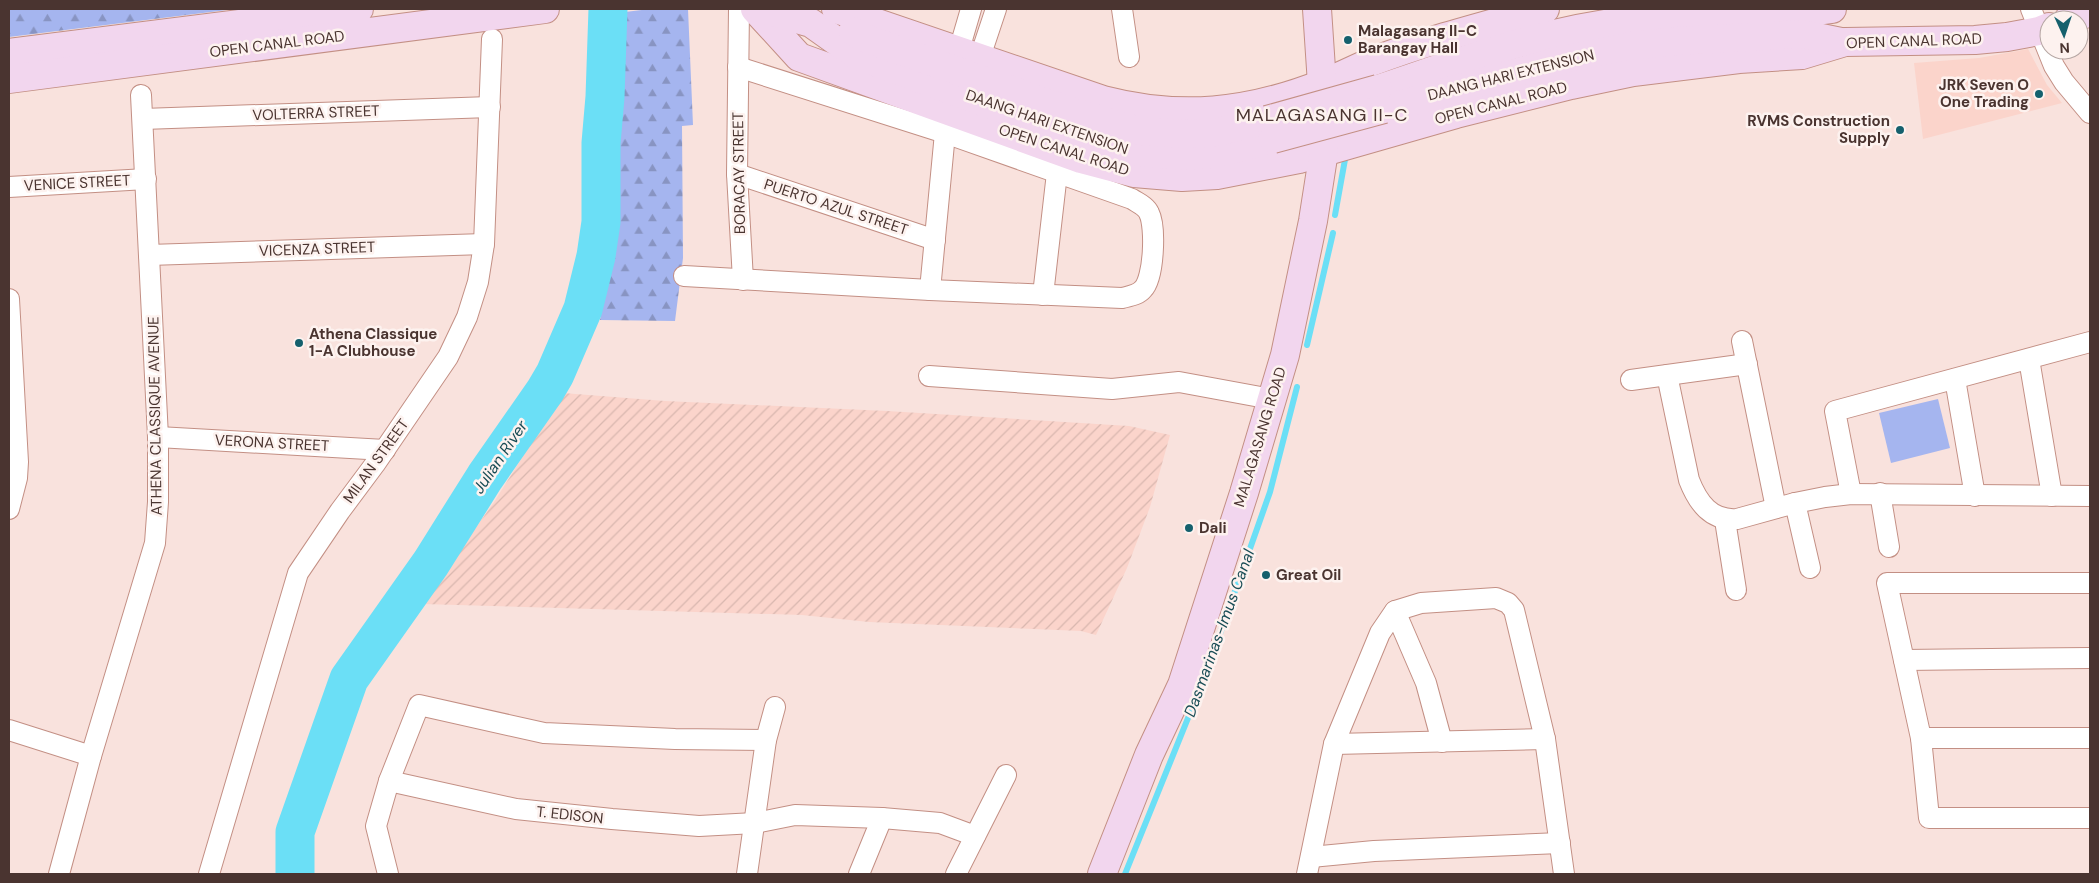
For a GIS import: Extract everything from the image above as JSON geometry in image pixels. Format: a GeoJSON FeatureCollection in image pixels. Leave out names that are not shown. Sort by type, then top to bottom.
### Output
{"type":"FeatureCollection","features":[{"type":"Feature","properties":{"kind":"main road","name":"OPEN CANAL ROAD"},"geometry":{"type":"LineString","coordinates":[[9,53],[359,9]]}},
{"type":"Feature","properties":{"kind":"main road","name":"OPEN CANAL ROAD"},"geometry":{"type":"LineString","coordinates":[[9,79],[544,9]]}},
{"type":"Feature","properties":{"kind":"main road","name":"OPEN CANAL ROAD"},"geometry":{"type":"LineString","coordinates":[[755,9],[799,57],[1081,159],[1134,174],[1182,178],[1217,175],[1298,159],[1456,114],[1598,80],[1687,65],[1802,55],[1845,42],[1975,40],[2039,22]]}},
{"type":"Feature","properties":{"kind":"main road","name":"DAANG HARI EXTENSION"},"geometry":{"type":"LineString","coordinates":[[762,9],[811,23],[856,55],[1037,122],[1138,152],[1183,156],[1215,154],[1270,130],[1381,99],[1630,46],[1677,41],[1802,34],[1845,42]]}},
{"type":"Feature","properties":{"kind":"main road","name":"DAANG HARI EXTENSION"},"geometry":{"type":"LineString","coordinates":[[825,9],[862,37],[1073,112],[1119,126],[1140,131],[1184,134],[1270,130]]}},
{"type":"Feature","properties":{"kind":"main road"},"geometry":{"type":"LineString","coordinates":[[836,9],[1103,100],[1163,112],[1194,112],[1236,108],[1285,96],[1322,84],[1371,62],[1440,38],[1545,9]]}},
{"type":"Feature","properties":{"kind":"main road","name":"MALAGASANG ROAD"},"geometry":{"type":"LineString","coordinates":[[1102,874],[1150,755],[1182,685],[1244,493],[1285,355],[1313,221],[1324,151],[1317,9]]}},
{"type":"Feature","properties":{"kind":"main road","name":"DAANG HARI EXTENSION"},"geometry":{"type":"LineString","coordinates":[[1381,99],[1499,49],[1558,33],[1626,21],[1663,18],[1801,14],[1832,9]]}},
{"type":"Feature","properties":{"kind":"street","name":"BORACAY STREET"},"geometry":{"type":"LineString","coordinates":[[739,9],[738,174],[743,280]]}},
{"type":"Feature","properties":{"kind":"street"},"geometry":{"type":"LineString","coordinates":[[969,54],[971,9]]}},
{"type":"Feature","properties":{"kind":"street"},"geometry":{"type":"LineString","coordinates":[[969,54],[996,9]]}},
{"type":"Feature","properties":{"kind":"street"},"geometry":{"type":"LineString","coordinates":[[1122,9],[1129,57]]}},
{"type":"Feature","properties":{"kind":"street","name":"MILAN STREET"},"geometry":{"type":"LineString","coordinates":[[209,874],[298,573],[448,357],[467,317],[478,282],[484,244],[492,40]]}},
{"type":"Feature","properties":{"kind":"street"},"geometry":{"type":"LineString","coordinates":[[2054,60],[2059,74],[2090,113]]}},
{"type":"Feature","properties":{"kind":"street"},"geometry":{"type":"LineString","coordinates":[[684,276],[930,290],[1122,298],[1135,295],[1144,289],[1151,271],[1152,230],[1148,211],[1132,199],[945,133],[738,67]]}},
{"type":"Feature","properties":{"kind":"street","name":"ATHENA CLASSIQUE AVENUE"},"geometry":{"type":"LineString","coordinates":[[59,874],[91,756],[155,543],[158,512],[158,436],[141,95]]}},
{"type":"Feature","properties":{"kind":"street","name":"VOLTERRA STREET"},"geometry":{"type":"LineString","coordinates":[[143,119],[490,107]]}},
{"type":"Feature","properties":{"kind":"street"},"geometry":{"type":"LineString","coordinates":[[930,290],[945,133]]}},
{"type":"Feature","properties":{"kind":"street"},"geometry":{"type":"LineString","coordinates":[[1043,294],[1057,173]]}},
{"type":"Feature","properties":{"kind":"street","name":"PUERTO AZUL STREET"},"geometry":{"type":"LineString","coordinates":[[738,174],[935,240]]}},
{"type":"Feature","properties":{"kind":"street","name":"VENICE STREET"},"geometry":{"type":"LineString","coordinates":[[9,187],[146,179]]}},
{"type":"Feature","properties":{"kind":"street","name":"VICENZA STREET"},"geometry":{"type":"LineString","coordinates":[[149,255],[484,244]]}},
{"type":"Feature","properties":{"kind":"street"},"geometry":{"type":"LineString","coordinates":[[9,299],[18,462],[9,509]]}},
{"type":"Feature","properties":{"kind":"street"},"geometry":{"type":"LineString","coordinates":[[1742,341],[1785,505],[1810,568]]}},
{"type":"Feature","properties":{"kind":"street"},"geometry":{"type":"LineString","coordinates":[[1851,494],[1835,411],[2090,342]]}},
{"type":"Feature","properties":{"kind":"street"},"geometry":{"type":"LineString","coordinates":[[2029,359],[2052,496]]}},
{"type":"Feature","properties":{"kind":"street"},"geometry":{"type":"LineString","coordinates":[[1631,380],[1747,364]]}},
{"type":"Feature","properties":{"kind":"street"},"geometry":{"type":"LineString","coordinates":[[929,376],[1112,389],[1179,382],[1272,399]]}},
{"type":"Feature","properties":{"kind":"street"},"geometry":{"type":"LineString","coordinates":[[1667,376],[1689,480],[1694,493],[1712,514],[1725,520],[1737,519],[1785,505],[1851,494],[2090,496]]}},
{"type":"Feature","properties":{"kind":"street"},"geometry":{"type":"LineString","coordinates":[[1955,379],[1975,496]]}},
{"type":"Feature","properties":{"kind":"street","name":"VERONA STREET"},"geometry":{"type":"LineString","coordinates":[[158,436],[385,450]]}},
{"type":"Feature","properties":{"kind":"street"},"geometry":{"type":"LineString","coordinates":[[1880,494],[1889,547]]}},
{"type":"Feature","properties":{"kind":"street"},"geometry":{"type":"LineString","coordinates":[[1725,520],[1736,590]]}},
{"type":"Feature","properties":{"kind":"street"},"geometry":{"type":"LineString","coordinates":[[2090,583],[1887,583],[1921,738],[1929,818],[2090,818]]}},
{"type":"Feature","properties":{"kind":"street"},"geometry":{"type":"LineString","coordinates":[[1560,843],[1374,851],[1309,866],[1334,744],[1380,633],[1395,611],[1421,603],[1496,598],[1508,602],[1514,610],[1545,739],[1560,843],[1564,874]]}},
{"type":"Feature","properties":{"kind":"street"},"geometry":{"type":"LineString","coordinates":[[1395,611],[1426,683],[1442,742]]}},
{"type":"Feature","properties":{"kind":"street"},"geometry":{"type":"LineString","coordinates":[[1904,660],[2090,658]]}},
{"type":"Feature","properties":{"kind":"street"},"geometry":{"type":"LineString","coordinates":[[393,873],[376,826],[389,781],[419,705],[544,733],[674,739],[766,740]]}},
{"type":"Feature","properties":{"kind":"street"},"geometry":{"type":"LineString","coordinates":[[747,874],[766,740],[775,708]]}},
{"type":"Feature","properties":{"kind":"street"},"geometry":{"type":"LineString","coordinates":[[9,730],[91,756]]}},
{"type":"Feature","properties":{"kind":"street"},"geometry":{"type":"LineString","coordinates":[[1921,738],[2090,738]]}},
{"type":"Feature","properties":{"kind":"street"},"geometry":{"type":"LineString","coordinates":[[1334,744],[1545,739]]}},
{"type":"Feature","properties":{"kind":"street"},"geometry":{"type":"LineString","coordinates":[[956,874],[1006,774]]}},
{"type":"Feature","properties":{"kind":"street","name":"T. EDISON"},"geometry":{"type":"LineString","coordinates":[[389,781],[516,809],[699,826],[755,823],[795,816],[882,818],[940,823],[975,836]]}},
{"type":"Feature","properties":{"kind":"street"},"geometry":{"type":"LineString","coordinates":[[859,874],[882,818]]}},
{"type":"Feature","properties":{"kind":"shaded area"},"geometry":{"type":"Polygon","coordinates":[[[2028,49],[2047,85],[2062,103],[1923,139],[1914,63],[1979,58],[2028,49]]]}},
{"type":"Feature","properties":{"kind":"shaded area"},"geometry":{"type":"Polygon","coordinates":[[[563,393],[665,401],[887,411],[1129,426],[1170,435],[1150,507],[1127,568],[1096,635],[1081,631],[869,622],[802,615],[422,604],[494,502],[563,393]]]}},
{"type":"Feature","properties":{"kind":"green space"},"geometry":{"type":"Polygon","coordinates":[[[9,9],[235,9],[9,37],[9,9]]]}},
{"type":"Feature","properties":{"kind":"green space"},"geometry":{"type":"Polygon","coordinates":[[[650,9],[688,9],[693,125],[682,126],[683,258],[675,321],[600,320],[614,226],[618,125],[622,94],[624,16],[625,12],[650,9]]]}},
{"type":"Feature","properties":{"kind":"green space"},"geometry":{"type":"Polygon","coordinates":[[[1938,399],[1950,448],[1891,463],[1879,413],[1938,399]]]}},
{"type":"Feature","properties":{"kind":"water"},"geometry":{"type":"Polygon","coordinates":[[[592,9],[626,9],[616,168],[589,169],[590,24],[592,9]]]}},
{"type":"Feature","properties":{"kind":"pier"},"geometry":{"type":"Polygon","coordinates":[[[589,9],[628,9],[628,11],[588,16],[589,9]]]}},
{"type":"Feature","properties":{"kind":"waterway","name":"Julian River"},"geometry":{"type":"LineString","coordinates":[[295,874],[295,832],[349,679],[431,563],[485,477],[545,391],[555,374],[583,309],[596,256],[601,222],[601,143],[605,97],[608,9]]}},
{"type":"Feature","properties":{"kind":"waterway","name":"Dasmarinas-Imus Canal"},"geometry":{"type":"LineString","coordinates":[[1335,215],[1346,154]]}},
{"type":"Feature","properties":{"kind":"waterway","name":"Dasmarinas-Imus Canal"},"geometry":{"type":"LineString","coordinates":[[1307,345],[1333,233]]}},
{"type":"Feature","properties":{"kind":"waterway","name":"Dasmarinas-Imus Canal"},"geometry":{"type":"LineString","coordinates":[[1125,874],[1205,676],[1270,492],[1297,387]]}},
{"type":"Feature","properties":{"kind":"place","name":"Malagasang II-C Barangay Hall"},"geometry":{"type":"Point","coordinates":[1348,40]}},
{"type":"Feature","properties":{"kind":"place","name":"JRK Seven O One Trading"},"geometry":{"type":"Point","coordinates":[2039,94]}},
{"type":"Feature","properties":{"kind":"place","name":"RVMS Construction Supply"},"geometry":{"type":"Point","coordinates":[1900,130]}},
{"type":"Feature","properties":{"kind":"place","name":"Athena Classique 1-A Clubhouse"},"geometry":{"type":"Point","coordinates":[299,343]}},
{"type":"Feature","properties":{"kind":"place","name":"Dali"},"geometry":{"type":"Point","coordinates":[1189,528]}},
{"type":"Feature","properties":{"kind":"place","name":"Great Oil"},"geometry":{"type":"Point","coordinates":[1266,575]}},
{"type":"Feature","properties":{"kind":"district","name":"MALAGASANG II-C"},"geometry":{"type":"Point","coordinates":[1322,115]}}]}
